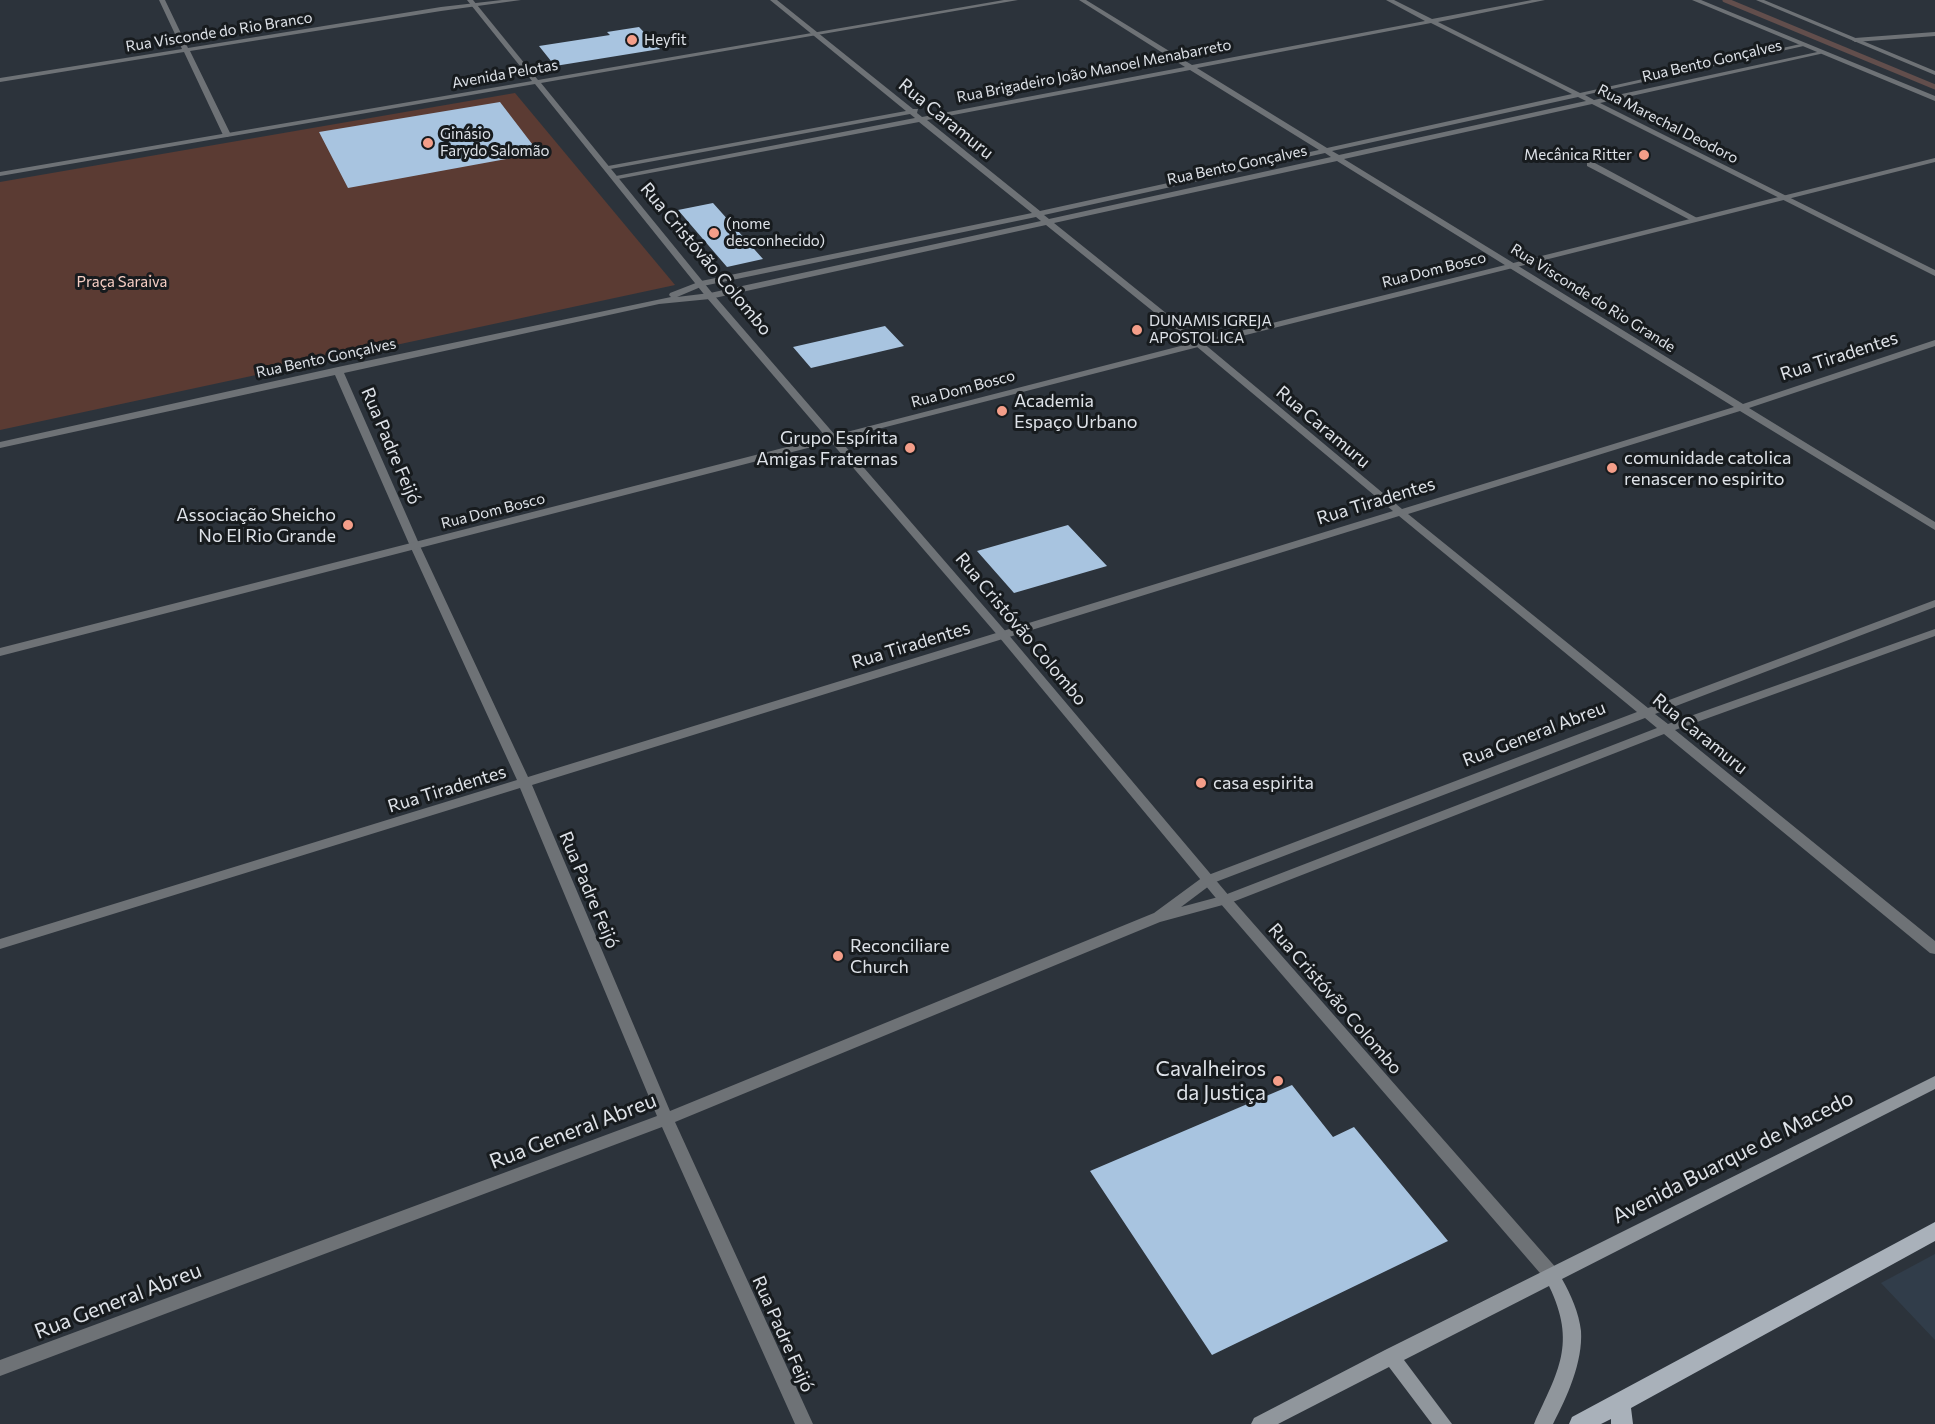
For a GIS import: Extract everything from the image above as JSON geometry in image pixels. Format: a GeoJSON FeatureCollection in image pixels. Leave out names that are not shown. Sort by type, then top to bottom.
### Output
{"type":"FeatureCollection","features":[{"type":"Feature","properties":{"kind":"main road","name":"Avenida Buarque de Macedo"},"geometry":{"type":"LineString","coordinates":[[1260,1424],[1935,1082]]}},
{"type":"Feature","properties":{"kind":"main road"},"geometry":{"type":"LineString","coordinates":[[1580,1424],[1621,1414],[1935,1231]]}},
{"type":"Feature","properties":{"kind":"main road"},"geometry":{"type":"LineString","coordinates":[[1543,1424],[1573,1352],[1573,1329],[1568,1310],[1552,1275]]}},
{"type":"Feature","properties":{"kind":"main road"},"geometry":{"type":"LineString","coordinates":[[1391,1356],[1443,1424]]}},
{"type":"Feature","properties":{"kind":"street"},"geometry":{"type":"LineString","coordinates":[[162,0],[227,135]]}},
{"type":"Feature","properties":{"kind":"street","name":"Rua Visconde do Rio Branco"},"geometry":{"type":"LineString","coordinates":[[0,80],[187,51],[472,2],[518,0]]}},
{"type":"Feature","properties":{"kind":"street","name":"Rua Caramuru"},"geometry":{"type":"LineString","coordinates":[[773,0],[916,113],[1199,344],[1400,512],[1935,949]]}},
{"type":"Feature","properties":{"kind":"street","name":"Avenida Pelotas"},"geometry":{"type":"LineString","coordinates":[[0,174],[1015,0]]}},
{"type":"Feature","properties":{"kind":"street","name":"Rua Visconde do Rio Grande"},"geometry":{"type":"LineString","coordinates":[[1082,0],[1935,527]]}},
{"type":"Feature","properties":{"kind":"street","name":"Rua Marechal Deodoro"},"geometry":{"type":"LineString","coordinates":[[1389,0],[1935,273]]}},
{"type":"Feature","properties":{"kind":"street","name":"Rua Brigadeiro João Manoel Menabarreto"},"geometry":{"type":"LineString","coordinates":[[942,106],[1503,0]]}},
{"type":"Feature","properties":{"kind":"street","name":"Rua Brigadeiro João Manoel Menabarreto"},"geometry":{"type":"LineString","coordinates":[[608,168],[824,128],[1026,98],[1542,0]]}},
{"type":"Feature","properties":{"kind":"street"},"geometry":{"type":"LineString","coordinates":[[1695,0],[1935,99]]}},
{"type":"Feature","properties":{"kind":"street"},"geometry":{"type":"LineString","coordinates":[[1759,0],[1935,72]]}},
{"type":"Feature","properties":{"kind":"street","name":"Rua Cristóvão Colombo"},"geometry":{"type":"LineString","coordinates":[[472,2],[711,296],[1003,635],[1225,900],[1552,1275]]}},
{"type":"Feature","properties":{"kind":"street"},"geometry":{"type":"LineString","coordinates":[[1855,40],[1935,34]]}},
{"type":"Feature","properties":{"kind":"street","name":"Rua Bento Gonçalves"},"geometry":{"type":"LineString","coordinates":[[659,301],[701,284],[1038,214],[1805,45]]}},
{"type":"Feature","properties":{"kind":"street","name":"Rua Bento Gonçalves"},"geometry":{"type":"LineString","coordinates":[[0,445],[659,301],[711,296],[1820,52]]}},
{"type":"Feature","properties":{"kind":"street"},"geometry":{"type":"LineString","coordinates":[[1017,92],[1026,98]]}},
{"type":"Feature","properties":{"kind":"street"},"geometry":{"type":"LineString","coordinates":[[1505,112],[1517,119]]}},
{"type":"Feature","properties":{"kind":"street","name":"Rua Brigadeiro João Manoel Menabarreto"},"geometry":{"type":"LineString","coordinates":[[616,178],[833,136],[916,113]]}},
{"type":"Feature","properties":{"kind":"street"},"geometry":{"type":"LineString","coordinates":[[824,128],[833,136]]}},
{"type":"Feature","properties":{"kind":"street","name":"Rua Dom Bosco"},"geometry":{"type":"LineString","coordinates":[[0,652],[1199,344],[1935,160]]}},
{"type":"Feature","properties":{"kind":"street"},"geometry":{"type":"LineString","coordinates":[[1590,164],[1695,219]]}},
{"type":"Feature","properties":{"kind":"street"},"geometry":{"type":"LineString","coordinates":[[1234,171],[1245,178]]}},
{"type":"Feature","properties":{"kind":"street","name":"Rua Tiradentes"},"geometry":{"type":"LineString","coordinates":[[0,944],[1743,407],[1935,343]]}},
{"type":"Feature","properties":{"kind":"street","name":"Rua Padre Feijó"},"geometry":{"type":"LineString","coordinates":[[338,370],[415,546],[525,784],[666,1119],[804,1424]]}},
{"type":"Feature","properties":{"kind":"street","name":"Rua General Abreu"},"geometry":{"type":"LineString","coordinates":[[1156,918],[1208,880],[1646,711],[1935,603]]}},
{"type":"Feature","properties":{"kind":"street","name":"Rua General Abreu"},"geometry":{"type":"LineString","coordinates":[[0,1368],[666,1119],[1156,918],[1225,900],[1668,729],[1935,632]]}},
{"type":"Feature","properties":{"kind":"shaded area"},"geometry":{"type":"Polygon","coordinates":[[[1935,1254],[1935,1340],[1881,1283],[1935,1254]]]}},
{"type":"Feature","properties":{"kind":"green space","name":"Praça Saraiva"},"geometry":{"type":"Polygon","coordinates":[[[515,93],[675,285],[0,430],[0,182],[515,93]]]}},
{"type":"Feature","properties":{"kind":"building"},"geometry":{"type":"Polygon","coordinates":[[[639,27],[660,49],[555,66],[539,46],[610,35],[607,32],[639,27]]]}},
{"type":"Feature","properties":{"kind":"building","name":"Ginásio Farydo Salomão"},"geometry":{"type":"Polygon","coordinates":[[[500,102],[539,153],[348,188],[319,132],[500,102]]]}},
{"type":"Feature","properties":{"kind":"building"},"geometry":{"type":"Polygon","coordinates":[[[713,203],[763,259],[727,267],[678,210],[713,203]]]}},
{"type":"Feature","properties":{"kind":"building"},"geometry":{"type":"Polygon","coordinates":[[[885,326],[904,346],[811,368],[793,347],[885,326]]]}},
{"type":"Feature","properties":{"kind":"building"},"geometry":{"type":"Polygon","coordinates":[[[1068,525],[1107,566],[1014,593],[977,551],[1068,525]]]}},
{"type":"Feature","properties":{"kind":"building"},"geometry":{"type":"Polygon","coordinates":[[[1292,1085],[1333,1137],[1354,1127],[1448,1241],[1212,1355],[1090,1171],[1292,1085]]]}},
{"type":"Feature","properties":{"kind":"waterway"},"geometry":{"type":"LineString","coordinates":[[1725,0],[1935,87]]}},
{"type":"Feature","properties":{"kind":"place","name":"Heyfit"},"geometry":{"type":"Point","coordinates":[632,40]}},
{"type":"Feature","properties":{"kind":"place","name":"Ginásio Farydo Salomão"},"geometry":{"type":"Point","coordinates":[428,143]}},
{"type":"Feature","properties":{"kind":"place","name":"Mecânica Ritter"},"geometry":{"type":"Point","coordinates":[1644,155]}},
{"type":"Feature","properties":{"kind":"place","name":"(nome desconhecido)"},"geometry":{"type":"Point","coordinates":[714,233]}},
{"type":"Feature","properties":{"kind":"place","name":"DUNAMIS IGREJA APOSTOLICA"},"geometry":{"type":"Point","coordinates":[1137,330]}},
{"type":"Feature","properties":{"kind":"place","name":"Academia Espaço Urbano"},"geometry":{"type":"Point","coordinates":[1002,411]}},
{"type":"Feature","properties":{"kind":"place","name":"Grupo Espírita Amigas Fraternas"},"geometry":{"type":"Point","coordinates":[910,448]}},
{"type":"Feature","properties":{"kind":"place","name":"comunidade catolica renascer no espirito"},"geometry":{"type":"Point","coordinates":[1612,468]}},
{"type":"Feature","properties":{"kind":"place","name":"Associação Sheicho No EI Rio Grande"},"geometry":{"type":"Point","coordinates":[348,525]}},
{"type":"Feature","properties":{"kind":"place","name":"casa espirita"},"geometry":{"type":"Point","coordinates":[1201,783]}},
{"type":"Feature","properties":{"kind":"place","name":"Reconciliare Church"},"geometry":{"type":"Point","coordinates":[838,956]}},
{"type":"Feature","properties":{"kind":"place","name":"Cavalheiros da Justiça"},"geometry":{"type":"Point","coordinates":[1278,1081]}}]}
